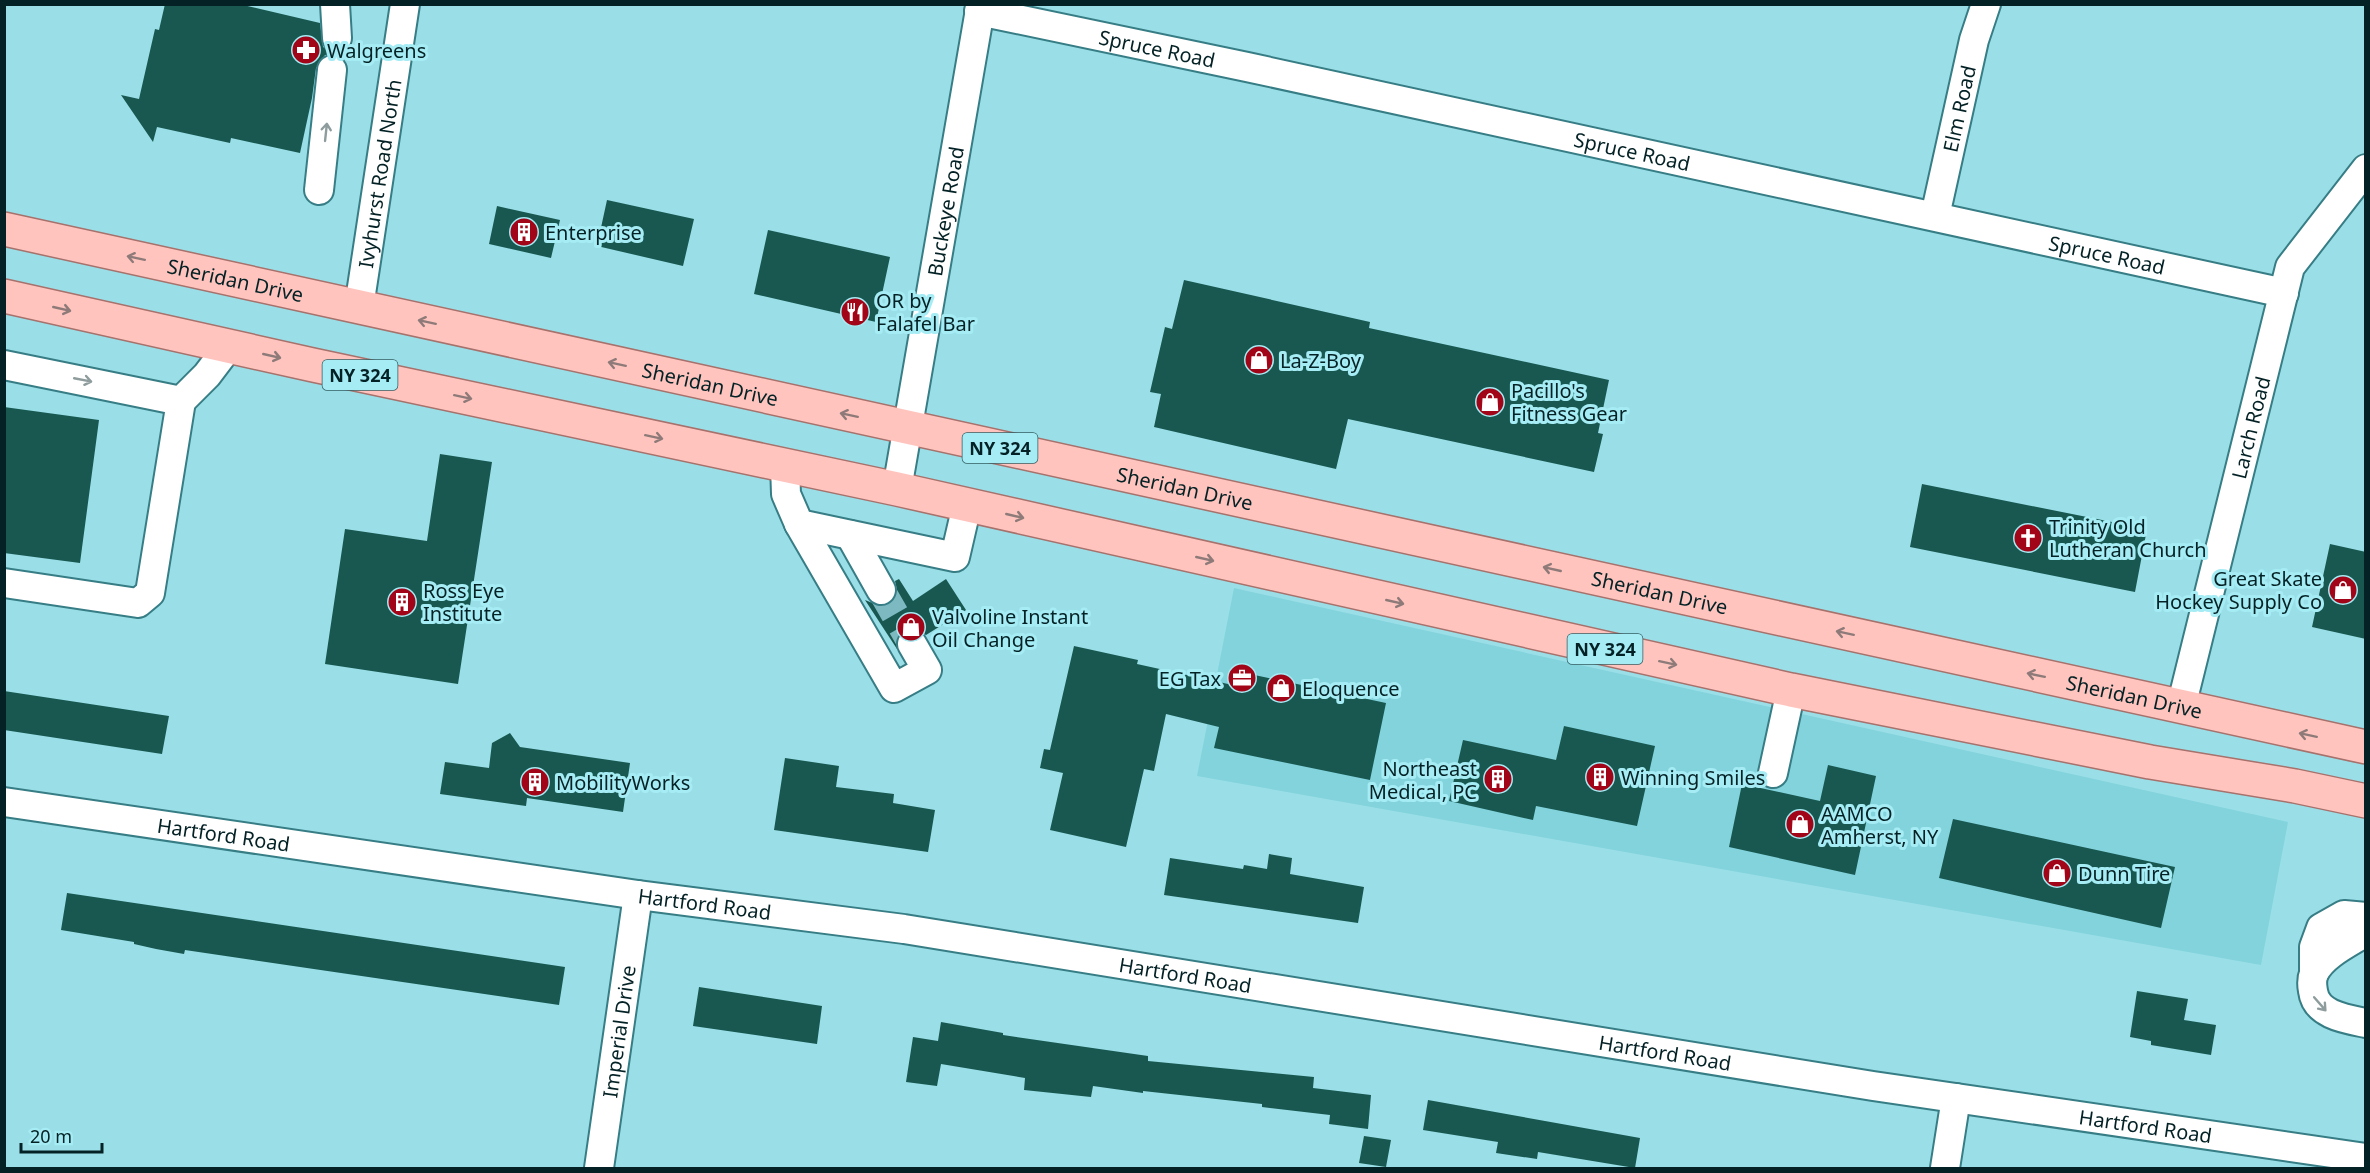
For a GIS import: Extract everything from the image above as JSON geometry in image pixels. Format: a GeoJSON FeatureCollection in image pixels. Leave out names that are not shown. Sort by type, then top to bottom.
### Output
{"type":"FeatureCollection","features":[{"type":"Feature","properties":{"kind":"main road","name":"Sheridan Drive"},"geometry":{"type":"LineString","coordinates":[[4,229],[2366,747]]}},
{"type":"Feature","properties":{"kind":"main road","name":"NY 324"},"geometry":{"type":"LineString","coordinates":[[4,296],[897,489],[1791,690],[2150,762],[2295,786],[2366,801]]}},
{"type":"Feature","properties":{"kind":"street"},"geometry":{"type":"LineString","coordinates":[[335,4],[337,38]]}},
{"type":"Feature","properties":{"kind":"street","name":"Ivyhurst Road North"},"geometry":{"type":"LineString","coordinates":[[359,308],[405,4]]}},
{"type":"Feature","properties":{"kind":"street","name":"Elm Road"},"geometry":{"type":"LineString","coordinates":[[1935,216],[1974,40],[1986,4]]}},
{"type":"Feature","properties":{"kind":"street","name":"Spruce Road"},"geometry":{"type":"LineString","coordinates":[[980,8],[2284,293]]}},
{"type":"Feature","properties":{"kind":"street","name":"Buckeye Road"},"geometry":{"type":"LineString","coordinates":[[897,489],[980,8]]}},
{"type":"Feature","properties":{"kind":"street"},"geometry":{"type":"LineString","coordinates":[[320,190],[332,70]]}},
{"type":"Feature","properties":{"kind":"street","name":"Larch Road"},"geometry":{"type":"LineString","coordinates":[[2181,707],[2290,267],[2366,169]]}},
{"type":"Feature","properties":{"kind":"street"},"geometry":{"type":"LineString","coordinates":[[4,583],[138,603],[144,600],[150,593],[181,401],[207,375],[229,346]]}},
{"type":"Feature","properties":{"kind":"street"},"geometry":{"type":"LineString","coordinates":[[4,365],[181,401]]}},
{"type":"Feature","properties":{"kind":"street"},"geometry":{"type":"LineString","coordinates":[[785,465],[786,494],[799,524],[894,688],[927,670],[912,644]]}},
{"type":"Feature","properties":{"kind":"street"},"geometry":{"type":"LineString","coordinates":[[799,524],[954,557],[967,505]]}},
{"type":"Feature","properties":{"kind":"street"},"geometry":{"type":"LineString","coordinates":[[850,535],[881,590]]}},
{"type":"Feature","properties":{"kind":"street"},"geometry":{"type":"LineString","coordinates":[[1773,773],[1791,690]]}},
{"type":"Feature","properties":{"kind":"street","name":"Hartford Road"},"geometry":{"type":"LineString","coordinates":[[4,802],[638,895],[904,929],[1956,1098],[2366,1158]]}},
{"type":"Feature","properties":{"kind":"street","name":"Imperial Drive"},"geometry":{"type":"LineString","coordinates":[[599,1168],[638,895]]}},
{"type":"Feature","properties":{"kind":"street"},"geometry":{"type":"LineString","coordinates":[[2366,917],[2344,915],[2321,928],[2314,947],[2313,973],[2314,998],[2322,1009],[2366,1023]]}},
{"type":"Feature","properties":{"kind":"street"},"geometry":{"type":"LineString","coordinates":[[2313,973],[2333,953],[2366,932]]}},
{"type":"Feature","properties":{"kind":"street"},"geometry":{"type":"LineString","coordinates":[[1945,1168],[1956,1098]]}},
{"type":"Feature","properties":{"kind":"shaded area"},"geometry":{"type":"Polygon","coordinates":[[[1234,588],[2288,822],[2261,965],[1197,776],[1234,588]]]}},
{"type":"Feature","properties":{"kind":"building","name":"Walgreens"},"geometry":{"type":"Polygon","coordinates":[[[165,4],[239,4],[320,23],[323,47],[334,54],[325,55],[316,68],[300,153],[231,138],[230,143],[157,127],[153,142],[121,95],[139,99],[155,29],[159,30],[165,4]]]}},
{"type":"Feature","properties":{"kind":"building"},"geometry":{"type":"Polygon","coordinates":[[[607,200],[694,219],[683,266],[597,246],[607,200]]]}},
{"type":"Feature","properties":{"kind":"building","name":"Enterprise"},"geometry":{"type":"Polygon","coordinates":[[[497,206],[560,220],[551,258],[489,244],[497,206]]]}},
{"type":"Feature","properties":{"kind":"building"},"geometry":{"type":"Polygon","coordinates":[[[768,230],[890,257],[876,322],[754,294],[768,230]]]}},
{"type":"Feature","properties":{"kind":"building"},"geometry":{"type":"Polygon","coordinates":[[[1184,280],[1370,322],[1369,328],[1609,380],[1598,433],[1603,434],[1594,472],[1348,419],[1336,469],[1154,427],[1161,394],[1150,392],[1165,327],[1172,329],[1184,280]]]}},
{"type":"Feature","properties":{"kind":"building"},"geometry":{"type":"Polygon","coordinates":[[[4,407],[99,420],[80,563],[4,553],[4,407]]]}},
{"type":"Feature","properties":{"kind":"building","name":"Ross Eye Institute"},"geometry":{"type":"Polygon","coordinates":[[[440,454],[492,462],[458,684],[325,664],[345,529],[427,541],[440,454]]]}},
{"type":"Feature","properties":{"kind":"building","name":"Trinity Old Lutheran Church"},"geometry":{"type":"Polygon","coordinates":[[[1922,484],[2147,529],[2135,592],[1910,547],[1922,484]]]}},
{"type":"Feature","properties":{"kind":"building","name":"Great Skate Hockey Supply Co"},"geometry":{"type":"Polygon","coordinates":[[[2330,544],[2366,552],[2366,639],[2312,627],[2330,544]]]}},
{"type":"Feature","properties":{"kind":"building","name":"Valvoline Instant Oil Change"},"geometry":{"type":"Polygon","coordinates":[[[899,579],[913,601],[946,579],[966,610],[926,635],[913,628],[904,629],[897,636],[897,649],[865,600],[880,606],[890,604],[897,590],[895,581],[899,579]]]}},
{"type":"Feature","properties":{"kind":"building"},"geometry":{"type":"Polygon","coordinates":[[[1074,646],[1138,660],[1137,664],[1228,684],[1231,670],[1386,703],[1370,780],[1214,748],[1219,727],[1166,714],[1154,771],[1144,769],[1126,847],[1050,830],[1063,773],[1040,768],[1044,749],[1050,750],[1074,646]]]}},
{"type":"Feature","properties":{"kind":"building"},"geometry":{"type":"Polygon","coordinates":[[[4,691],[169,716],[162,754],[4,730],[4,691]]]}},
{"type":"Feature","properties":{"kind":"building"},"geometry":{"type":"Polygon","coordinates":[[[1564,726],[1655,746],[1637,826],[1536,806],[1533,820],[1449,801],[1463,740],[1556,760],[1564,726]]]}},
{"type":"Feature","properties":{"kind":"building","name":"MobilityWorks"},"geometry":{"type":"Polygon","coordinates":[[[510,733],[520,747],[630,763],[623,812],[527,798],[526,806],[440,794],[445,762],[489,768],[492,743],[510,733]]]}},
{"type":"Feature","properties":{"kind":"building"},"geometry":{"type":"Polygon","coordinates":[[[785,758],[839,766],[836,787],[894,794],[893,803],[935,810],[928,852],[774,830],[785,758]]]}},
{"type":"Feature","properties":{"kind":"building","name":"AAMCO Amherst, NY"},"geometry":{"type":"Polygon","coordinates":[[[1828,765],[1876,776],[1855,875],[1729,847],[1742,784],[1820,801],[1828,765]]]}},
{"type":"Feature","properties":{"kind":"building","name":"Dunn Tire"},"geometry":{"type":"Polygon","coordinates":[[[1953,819],[2175,867],[2161,928],[1939,878],[1953,819]]]}},
{"type":"Feature","properties":{"kind":"building"},"geometry":{"type":"Polygon","coordinates":[[[1269,854],[1292,858],[1290,874],[1364,887],[1358,923],[1164,895],[1170,858],[1243,869],[1244,865],[1267,869],[1269,854]]]}},
{"type":"Feature","properties":{"kind":"building"},"geometry":{"type":"Polygon","coordinates":[[[67,893],[565,967],[559,1005],[185,950],[184,954],[134,944],[134,942],[61,930],[67,893]]]}},
{"type":"Feature","properties":{"kind":"building"},"geometry":{"type":"Polygon","coordinates":[[[699,987],[822,1006],[817,1044],[693,1026],[699,987]]]}},
{"type":"Feature","properties":{"kind":"building"},"geometry":{"type":"Polygon","coordinates":[[[2137,991],[2188,999],[2184,1020],[2216,1025],[2211,1055],[2151,1045],[2151,1041],[2130,1037],[2137,991]]]}},
{"type":"Feature","properties":{"kind":"building"},"geometry":{"type":"Polygon","coordinates":[[[941,1022],[1003,1033],[1003,1035],[1148,1056],[1148,1061],[1314,1077],[1313,1088],[1371,1095],[1368,1129],[1329,1124],[1330,1115],[1262,1107],[1262,1104],[1093,1086],[1091,1097],[1024,1090],[1025,1078],[941,1064],[937,1086],[906,1082],[913,1037],[938,1041],[941,1022]]]}},
{"type":"Feature","properties":{"kind":"building"},"geometry":{"type":"Polygon","coordinates":[[[1428,1100],[1640,1138],[1635,1168],[1538,1152],[1537,1159],[1496,1153],[1498,1142],[1423,1130],[1428,1100]]]}},
{"type":"Feature","properties":{"kind":"building"},"geometry":{"type":"Polygon","coordinates":[[[1364,1136],[1391,1140],[1386,1167],[1359,1163],[1364,1136]]]}},
{"type":"Feature","properties":{"kind":"tunnel"},"geometry":{"type":"LineString","coordinates":[[881,590],[912,644]]}},
{"type":"Feature","properties":{"kind":"place","name":"Walgreens"},"geometry":{"type":"Point","coordinates":[306,50]}},
{"type":"Feature","properties":{"kind":"place","name":"Enterprise"},"geometry":{"type":"Point","coordinates":[524,232]}},
{"type":"Feature","properties":{"kind":"place","name":"OR by Falafel Bar"},"geometry":{"type":"Point","coordinates":[855,312]}},
{"type":"Feature","properties":{"kind":"place","name":"La-Z-Boy"},"geometry":{"type":"Point","coordinates":[1259,360]}},
{"type":"Feature","properties":{"kind":"place","name":"Pacillo's Fitness Gear"},"geometry":{"type":"Point","coordinates":[1490,402]}},
{"type":"Feature","properties":{"kind":"place","name":"Trinity Old Lutheran Church"},"geometry":{"type":"Point","coordinates":[2028,538]}},
{"type":"Feature","properties":{"kind":"place","name":"Great Skate Hockey Supply Co"},"geometry":{"type":"Point","coordinates":[2343,590]}},
{"type":"Feature","properties":{"kind":"place","name":"Ross Eye Institute"},"geometry":{"type":"Point","coordinates":[402,602]}},
{"type":"Feature","properties":{"kind":"place","name":"Valvoline Instant Oil Change"},"geometry":{"type":"Point","coordinates":[911,627]}},
{"type":"Feature","properties":{"kind":"place","name":"EG Tax"},"geometry":{"type":"Point","coordinates":[1242,678]}},
{"type":"Feature","properties":{"kind":"place","name":"Eloquence"},"geometry":{"type":"Point","coordinates":[1281,688]}},
{"type":"Feature","properties":{"kind":"place","name":"Winning Smiles"},"geometry":{"type":"Point","coordinates":[1600,777]}},
{"type":"Feature","properties":{"kind":"place","name":"Northeast Medical, PC"},"geometry":{"type":"Point","coordinates":[1498,779]}},
{"type":"Feature","properties":{"kind":"place","name":"MobilityWorks"},"geometry":{"type":"Point","coordinates":[535,782]}},
{"type":"Feature","properties":{"kind":"place","name":"AAMCO Amherst, NY"},"geometry":{"type":"Point","coordinates":[1800,824]}},
{"type":"Feature","properties":{"kind":"place","name":"Dunn Tire"},"geometry":{"type":"Point","coordinates":[2057,873]}}]}
